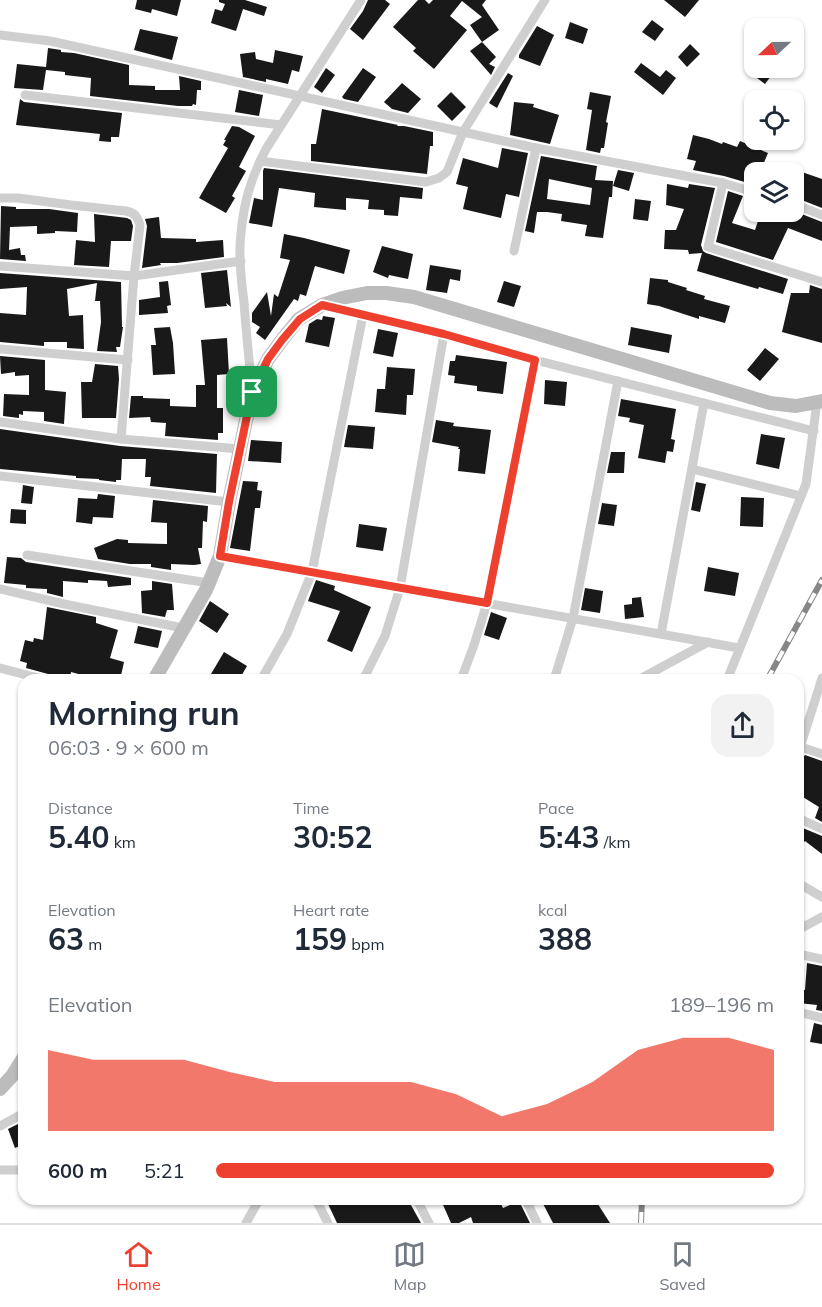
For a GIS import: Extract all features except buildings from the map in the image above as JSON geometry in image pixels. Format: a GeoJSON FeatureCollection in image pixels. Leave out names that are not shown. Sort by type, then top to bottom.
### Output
{"type":"FeatureCollection","features":[{"type":"Feature","properties":{"kind":"street"},"geometry":{"type":"LineString","coordinates":[[252,392],[240,235],[245,202],[260,161],[361,0]]}},
{"type":"Feature","properties":{"kind":"street"},"geometry":{"type":"LineString","coordinates":[[260,161],[426,183],[439,178],[447,172],[463,132],[546,0]]}},
{"type":"Feature","properties":{"kind":"street"},"geometry":{"type":"LineString","coordinates":[[0,35],[50,41],[536,148],[723,183],[744,189]]}},
{"type":"Feature","properties":{"kind":"street"},"geometry":{"type":"LineString","coordinates":[[25,95],[281,125]]}},
{"type":"Feature","properties":{"kind":"street"},"geometry":{"type":"LineString","coordinates":[[514,251],[536,148]]}},
{"type":"Feature","properties":{"kind":"street"},"geometry":{"type":"LineString","coordinates":[[723,183],[708,247],[822,282]]}},
{"type":"Feature","properties":{"kind":"street"},"geometry":{"type":"LineString","coordinates":[[0,198],[18,198],[126,211],[138,217],[140,225],[121,439]]}},
{"type":"Feature","properties":{"kind":"street"},"geometry":{"type":"LineString","coordinates":[[804,208],[822,215]]}},
{"type":"Feature","properties":{"kind":"street"},"geometry":{"type":"LineString","coordinates":[[0,266],[134,276],[241,261]]}},
{"type":"Feature","properties":{"kind":"street"},"geometry":{"type":"LineString","coordinates":[[160,674],[209,583],[220,556],[252,392],[268,359],[300,319],[322,305],[367,293],[386,293],[414,297],[770,403],[796,406],[820,401],[806,484],[729,674]]}},
{"type":"Feature","properties":{"kind":"street"},"geometry":{"type":"LineString","coordinates":[[322,305],[444,334],[535,360],[814,431]]}},
{"type":"Feature","properties":{"kind":"street"},"geometry":{"type":"LineString","coordinates":[[264,674],[287,634],[312,572],[363,315]]}},
{"type":"Feature","properties":{"kind":"street"},"geometry":{"type":"LineString","coordinates":[[366,674],[385,636],[400,588],[444,334]]}},
{"type":"Feature","properties":{"kind":"street"},"geometry":{"type":"LineString","coordinates":[[0,349],[128,360]]}},
{"type":"Feature","properties":{"kind":"street"},"geometry":{"type":"LineString","coordinates":[[463,674],[487,603],[535,360]]}},
{"type":"Feature","properties":{"kind":"street"},"geometry":{"type":"LineString","coordinates":[[556,674],[573,618],[618,381]]}},
{"type":"Feature","properties":{"kind":"street"},"geometry":{"type":"LineString","coordinates":[[661,634],[705,403]]}},
{"type":"Feature","properties":{"kind":"street"},"geometry":{"type":"LineString","coordinates":[[0,422],[121,439],[240,450]]}},
{"type":"Feature","properties":{"kind":"street"},"geometry":{"type":"LineString","coordinates":[[692,470],[801,496]]}},
{"type":"Feature","properties":{"kind":"street"},"geometry":{"type":"LineString","coordinates":[[0,476],[229,502]]}},
{"type":"Feature","properties":{"kind":"street"},"geometry":{"type":"LineString","coordinates":[[27,555],[209,583]]}},
{"type":"Feature","properties":{"kind":"street"},"geometry":{"type":"LineString","coordinates":[[220,556],[740,648]]}},
{"type":"Feature","properties":{"kind":"street"},"geometry":{"type":"LineString","coordinates":[[0,589],[183,628]]}},
{"type":"Feature","properties":{"kind":"street"},"geometry":{"type":"LineString","coordinates":[[649,674],[708,642]]}},
{"type":"Feature","properties":{"kind":"street"},"geometry":{"type":"LineString","coordinates":[[0,668],[23,674]]}},
{"type":"Feature","properties":{"kind":"street"},"geometry":{"type":"LineString","coordinates":[[804,734],[822,678]]}},
{"type":"Feature","properties":{"kind":"street"},"geometry":{"type":"LineString","coordinates":[[804,751],[822,754]]}},
{"type":"Feature","properties":{"kind":"street"},"geometry":{"type":"LineString","coordinates":[[804,821],[822,829]]}},
{"type":"Feature","properties":{"kind":"street"},"geometry":{"type":"LineString","coordinates":[[804,886],[822,897]]}},
{"type":"Feature","properties":{"kind":"street"},"geometry":{"type":"LineString","coordinates":[[804,927],[822,917]]}},
{"type":"Feature","properties":{"kind":"street"},"geometry":{"type":"LineString","coordinates":[[804,955],[822,959]]}},
{"type":"Feature","properties":{"kind":"street"},"geometry":{"type":"LineString","coordinates":[[804,1014],[822,1018]]}},
{"type":"Feature","properties":{"kind":"street"},"geometry":{"type":"LineString","coordinates":[[0,1089],[18,1066]]}},
{"type":"Feature","properties":{"kind":"street"},"geometry":{"type":"LineString","coordinates":[[0,1126],[18,1116]]}},
{"type":"Feature","properties":{"kind":"street"},"geometry":{"type":"LineString","coordinates":[[0,1170],[18,1170]]}},
{"type":"Feature","properties":{"kind":"street"},"geometry":{"type":"LineString","coordinates":[[246,1223],[256,1205]]}},
{"type":"Feature","properties":{"kind":"street"},"geometry":{"type":"LineString","coordinates":[[319,1205],[328,1223]]}},
{"type":"Feature","properties":{"kind":"street"},"geometry":{"type":"LineString","coordinates":[[420,1205],[429,1223]]}},
{"type":"Feature","properties":{"kind":"street"},"geometry":{"type":"LineString","coordinates":[[528,1205],[537,1223]]}},
{"type":"Feature","properties":{"kind":"railway"},"geometry":{"type":"LineString","coordinates":[[770,674],[822,580]]}},
{"type":"Feature","properties":{"kind":"railway"},"geometry":{"type":"LineString","coordinates":[[641,1223],[642,1205]]}},
{"type":"Feature","properties":{"kind":"route"},"geometry":{"type":"LineString","coordinates":[[322,305],[444,334],[535,360],[487,603],[220,556],[252,392],[268,359],[282,340],[300,319],[322,305]]}}]}
